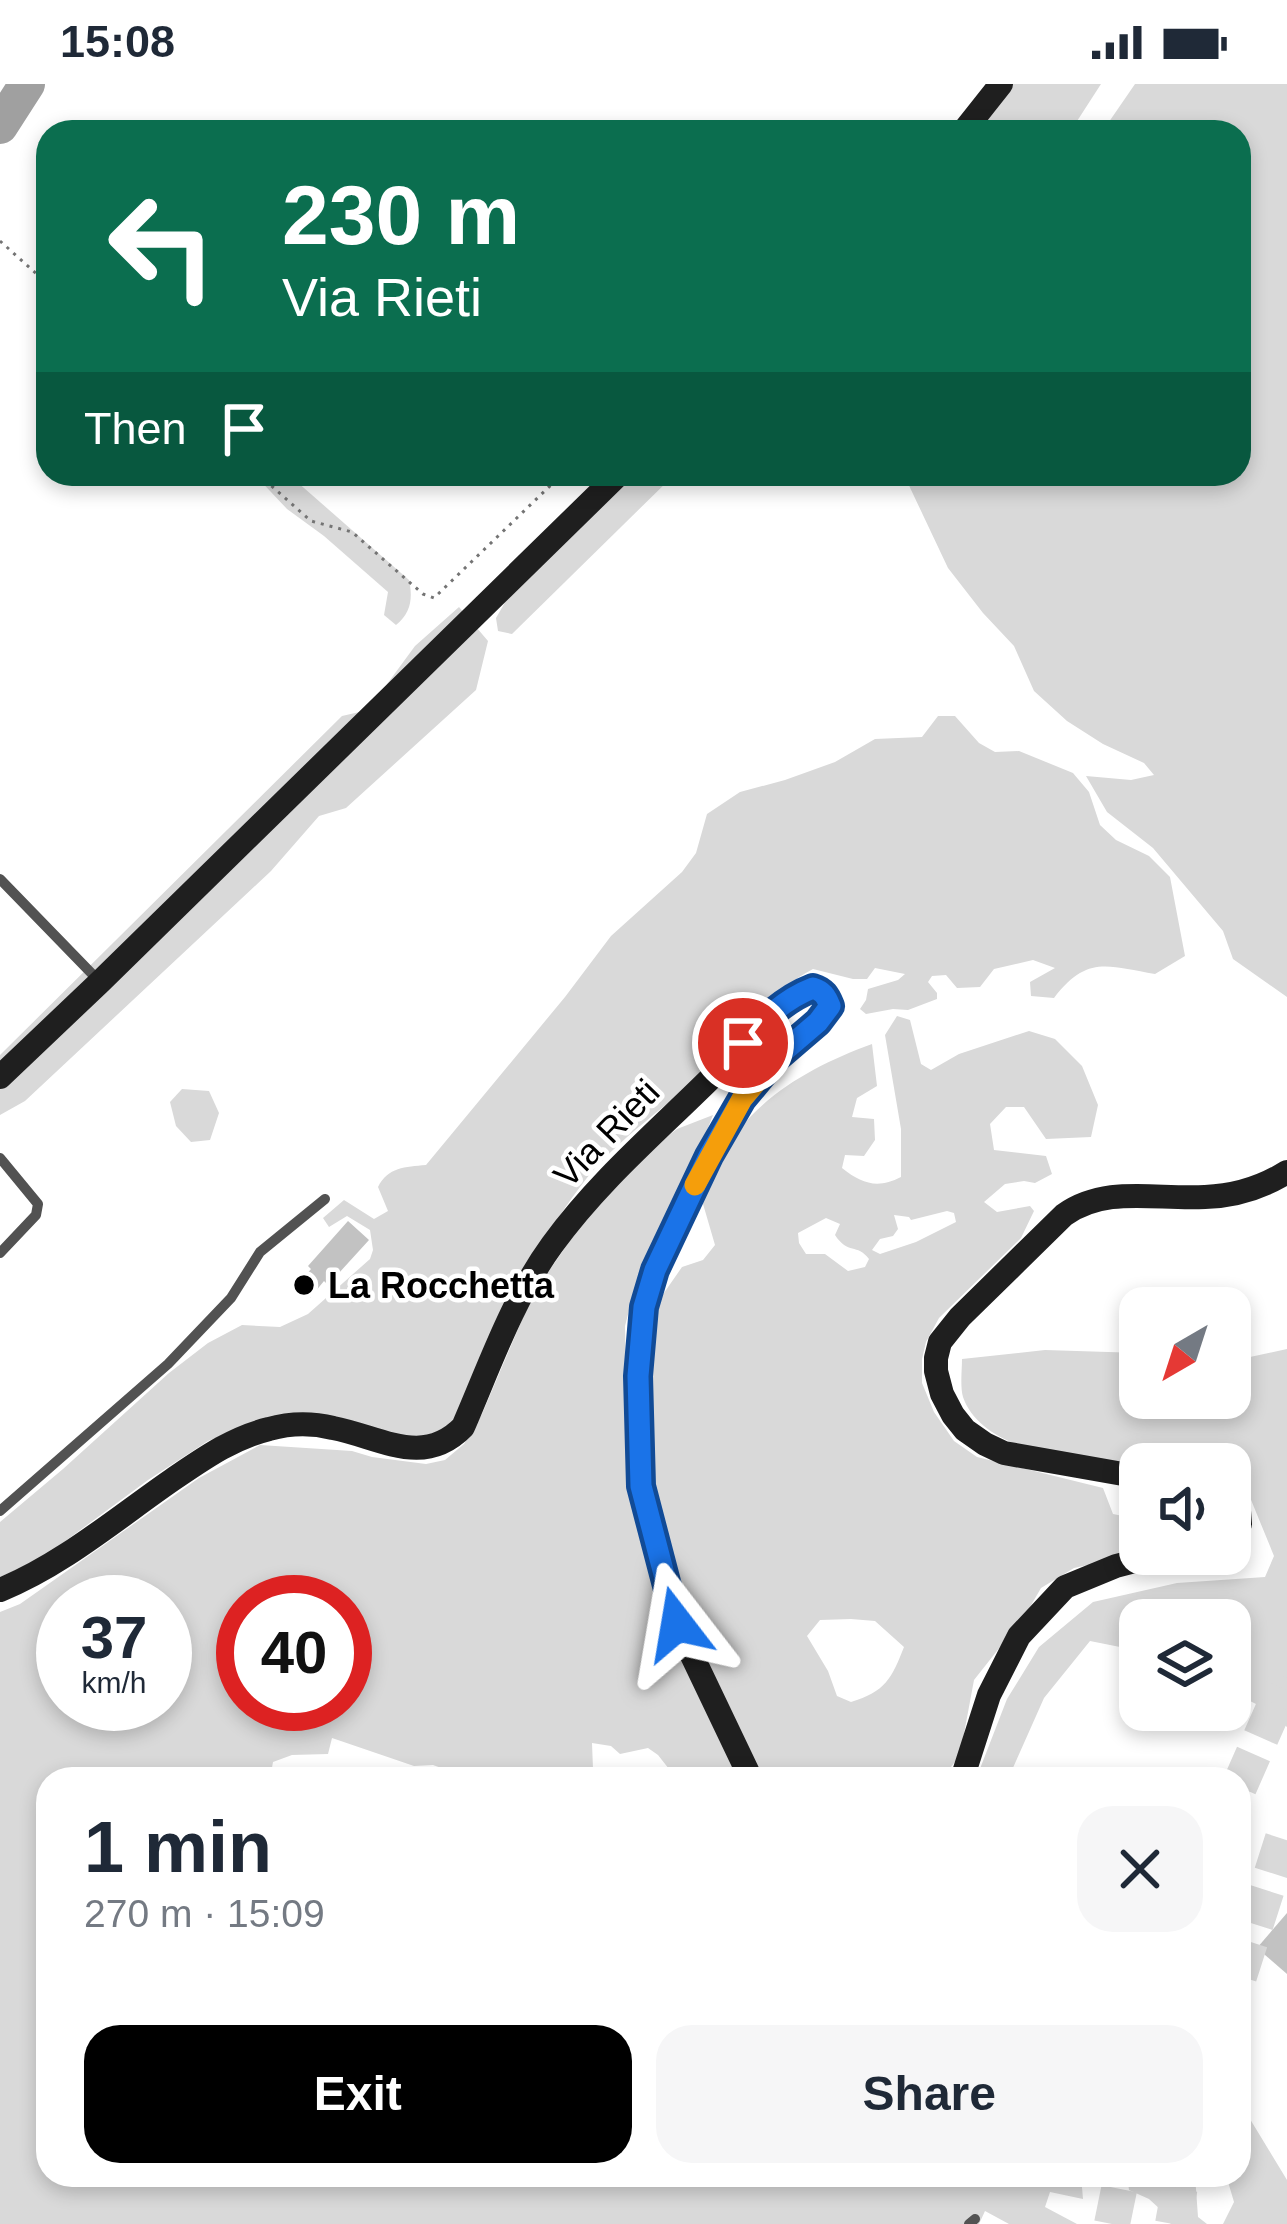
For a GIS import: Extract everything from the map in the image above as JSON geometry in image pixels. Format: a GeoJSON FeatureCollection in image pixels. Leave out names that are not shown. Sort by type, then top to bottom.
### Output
{"type":"FeatureCollection","features":[{"type":"Feature","properties":{"kind":"street"},"geometry":{"type":"LineString","coordinates":[[972,120],[1001,84]]}},
{"type":"Feature","properties":{"kind":"street"},"geometry":{"type":"LineString","coordinates":[[0,1076],[607,486]]}},
{"type":"Feature","properties":{"kind":"street","name":"Via Rieti"},"geometry":{"type":"LineString","coordinates":[[0,1590],[56,1560],[210,1454],[246,1435],[302,1424],[407,1448],[449,1442],[463,1427],[516,1302],[551,1246],[610,1173],[721,1068],[765,1018],[813,988],[821,991],[830,1006],[742,1099],[655,1270],[644,1307],[638,1376],[641,1486],[677,1624],[745,1767]]}},
{"type":"Feature","properties":{"kind":"street"},"geometry":{"type":"LineString","coordinates":[[1119,1473],[1004,1453],[965,1430],[942,1394],[936,1371],[940,1342],[960,1316],[1082,1202],[1101,1197],[1209,1197],[1267,1185],[1287,1172]]}},
{"type":"Feature","properties":{"kind":"street"},"geometry":{"type":"LineString","coordinates":[[966,1767],[989,1695],[1018,1636],[1066,1587],[1119,1565]]}},
{"type":"Feature","properties":{"kind":"lane"},"geometry":{"type":"LineString","coordinates":[[0,879],[100,982]]}},
{"type":"Feature","properties":{"kind":"lane"},"geometry":{"type":"LineString","coordinates":[[0,1253],[36,1215],[38,1204],[1,1160]]}},
{"type":"Feature","properties":{"kind":"lane"},"geometry":{"type":"LineString","coordinates":[[0,1510],[168,1364],[231,1298],[260,1252],[325,1199]]}},
{"type":"Feature","properties":{"kind":"path"},"geometry":{"type":"LineString","coordinates":[[0,241],[36,273]]}},
{"type":"Feature","properties":{"kind":"path"},"geometry":{"type":"LineString","coordinates":[[272,486],[311,521],[352,532],[423,594],[434,598],[550,486]]}},
{"type":"Feature","properties":{"kind":"shaded area"},"geometry":{"type":"Polygon","coordinates":[[[1005,84],[1101,84],[1078,120],[981,120],[1005,84]]]}},
{"type":"Feature","properties":{"kind":"shaded area"},"geometry":{"type":"Polygon","coordinates":[[[1135,84],[1287,84],[1287,997],[1233,959],[1223,931],[1153,848],[1107,812],[1086,776],[1131,780],[1154,775],[1144,763],[1067,721],[1034,691],[1014,646],[948,568],[909,486],[1251,486],[1251,120],[1110,120],[1135,84]]]}},
{"type":"Feature","properties":{"kind":"shaded area"},"geometry":{"type":"Polygon","coordinates":[[[265,486],[302,486],[409,580],[410,605],[396,625],[384,615],[388,592],[265,486]]]}},
{"type":"Feature","properties":{"kind":"shaded area"},"geometry":{"type":"Polygon","coordinates":[[[620,486],[663,486],[512,634],[498,631],[496,618],[511,592],[620,486]]]}},
{"type":"Feature","properties":{"kind":"shaded area"},"geometry":{"type":"Polygon","coordinates":[[[459,607],[488,641],[476,690],[346,808],[319,816],[271,871],[25,1101],[0,1115],[0,1055],[342,716],[368,710],[415,646],[459,607]]]}},
{"type":"Feature","properties":{"kind":"shaded area"},"geometry":{"type":"Polygon","coordinates":[[[938,716],[955,716],[979,743],[995,752],[1019,751],[1073,773],[1089,792],[1100,825],[1116,840],[1149,856],[1170,877],[1185,956],[1155,974],[1111,967],[1088,969],[1054,998],[1031,996],[1030,982],[1055,968],[1033,960],[994,969],[980,987],[957,988],[946,975],[932,976],[928,982],[937,999],[908,1010],[866,1014],[860,1009],[868,989],[905,974],[875,968],[867,979],[853,979],[813,969],[772,1000],[714,1063],[594,1169],[527,1271],[454,1420],[438,1437],[417,1441],[247,1425],[208,1441],[41,1559],[0,1577],[0,1522],[169,1373],[208,1343],[242,1325],[280,1327],[308,1314],[370,1259],[370,1230],[347,1216],[329,1227],[323,1218],[344,1200],[374,1219],[388,1211],[378,1187],[382,1180],[398,1169],[426,1165],[611,936],[682,872],[696,853],[707,814],[740,792],[835,762],[875,739],[922,737],[938,716]]]}},
{"type":"Feature","properties":{"kind":"shaded area"},"geometry":{"type":"Polygon","coordinates":[[[897,1016],[910,1020],[921,1064],[931,1070],[959,1054],[1029,1031],[1055,1039],[1082,1066],[1098,1105],[1091,1137],[1046,1139],[1024,1107],[1006,1107],[990,1124],[994,1150],[1046,1156],[1052,1174],[1035,1183],[1005,1184],[984,1202],[997,1212],[1030,1206],[1034,1211],[1021,1238],[939,1318],[926,1342],[922,1383],[954,1441],[977,1457],[1103,1488],[1113,1514],[1119,1515],[1119,1558],[1074,1568],[1041,1588],[974,1680],[960,1755],[951,1767],[757,1767],[694,1649],[689,1614],[662,1535],[650,1470],[649,1351],[657,1303],[682,1267],[703,1260],[715,1245],[701,1197],[751,1116],[792,1082],[872,1044],[877,1086],[857,1098],[852,1117],[874,1119],[875,1140],[864,1156],[845,1155],[842,1168],[870,1183],[901,1177],[901,1129],[885,1035],[897,1016]],[[947,1211],[911,1220],[894,1215],[898,1229],[872,1250],[880,1254],[916,1242],[956,1222],[954,1213],[947,1211]],[[826,1218],[798,1233],[799,1243],[806,1254],[825,1254],[848,1271],[865,1267],[869,1259],[835,1235],[840,1224],[826,1218]],[[820,1620],[807,1636],[837,1696],[851,1702],[880,1688],[904,1647],[875,1621],[820,1620]]]}},
{"type":"Feature","properties":{"kind":"shaded area"},"geometry":{"type":"Polygon","coordinates":[[[182,1089],[209,1091],[219,1113],[210,1140],[191,1142],[176,1126],[170,1102],[182,1089]]]}},
{"type":"Feature","properties":{"kind":"shaded area"},"geometry":{"type":"Polygon","coordinates":[[[713,1115],[656,1260],[633,1295],[625,1326],[627,1434],[637,1523],[657,1586],[742,1767],[667,1767],[648,1748],[620,1754],[611,1746],[592,1743],[593,1767],[414,1766],[332,1738],[328,1754],[292,1755],[273,1762],[272,1767],[36,1767],[36,2187],[1082,2187],[1083,2199],[1050,2192],[1045,2207],[1077,2224],[1009,2224],[985,2211],[979,2224],[0,2224],[0,1612],[36,1593],[36,1731],[192,1731],[192,1575],[61,1575],[199,1478],[260,1445],[352,1451],[426,1464],[445,1460],[464,1444],[482,1414],[533,1294],[587,1216],[649,1150],[677,1129],[713,1115]]]}},
{"type":"Feature","properties":{"kind":"shaded area"},"geometry":{"type":"Polygon","coordinates":[[[1287,1349],[1287,1727],[1251,1702],[1251,1599],[1119,1599],[1119,1647],[1090,1641],[1044,1698],[1013,1767],[981,1767],[1007,1699],[1039,1647],[1093,1602],[1177,1583],[1265,1577],[1274,1556],[1251,1500],[1251,1443],[1119,1443],[1119,1468],[1014,1444],[974,1416],[963,1397],[962,1359],[1045,1350],[1119,1352],[1119,1419],[1251,1419],[1251,1357],[1287,1349]]]}},
{"type":"Feature","properties":{"kind":"shaded area"},"geometry":{"type":"Polygon","coordinates":[[[1251,2121],[1287,2180],[1287,2224],[1223,2224],[1234,2202],[1230,2187],[1251,2187],[1251,2121]]]}},
{"type":"Feature","properties":{"kind":"shaded area"},"geometry":{"type":"Polygon","coordinates":[[[1196,2187],[1198,2217],[1207,2224],[1170,2224],[1173,2221],[1149,2199],[1129,2190],[1196,2187]]]}},
{"type":"Feature","properties":{"kind":"building"},"geometry":{"type":"Polygon","coordinates":[[[348,1221],[369,1240],[310,1298],[296,1287],[348,1221]]]}},
{"type":"Feature","properties":{"kind":"building"},"geometry":{"type":"Polygon","coordinates":[[[1287,1913],[1287,1974],[1257,1948],[1287,1913]]]}},
{"type":"Feature","properties":{"kind":"waterway"},"geometry":{"type":"LineString","coordinates":[[0,126],[27,84]]}},
{"type":"Feature","properties":{"kind":"tunnel"},"geometry":{"type":"LineString","coordinates":[[1248,1767],[1287,1678]]}},
{"type":"Feature","properties":{"kind":"tunnel"},"geometry":{"type":"LineString","coordinates":[[1251,1938],[1287,1826]]}},
{"type":"Feature","properties":{"kind":"tunnel"},"geometry":{"type":"LineString","coordinates":[[1112,2224],[1120,2187]]}},
{"type":"Feature","properties":{"kind":"tunnel"},"geometry":{"type":"LineString","coordinates":[[1173,2224],[1180,2187]]}},
{"type":"Feature","properties":{"kind":"slow traffic"},"geometry":{"type":"LineString","coordinates":[[695,1185],[742,1099],[782,1052]]}},
{"type":"Feature","properties":{"kind":"place","name":"La Rocchetta"},"geometry":{"type":"Point","coordinates":[304,1285]}},
{"type":"Feature","properties":{"kind":"route"},"geometry":{"type":"LineString","coordinates":[[677,1624],[641,1486],[638,1376],[644,1307],[655,1270],[742,1099],[776,1058],[818,1022],[830,1006],[826,997],[813,988],[803,992],[765,1018],[743,1043]]}}]}
